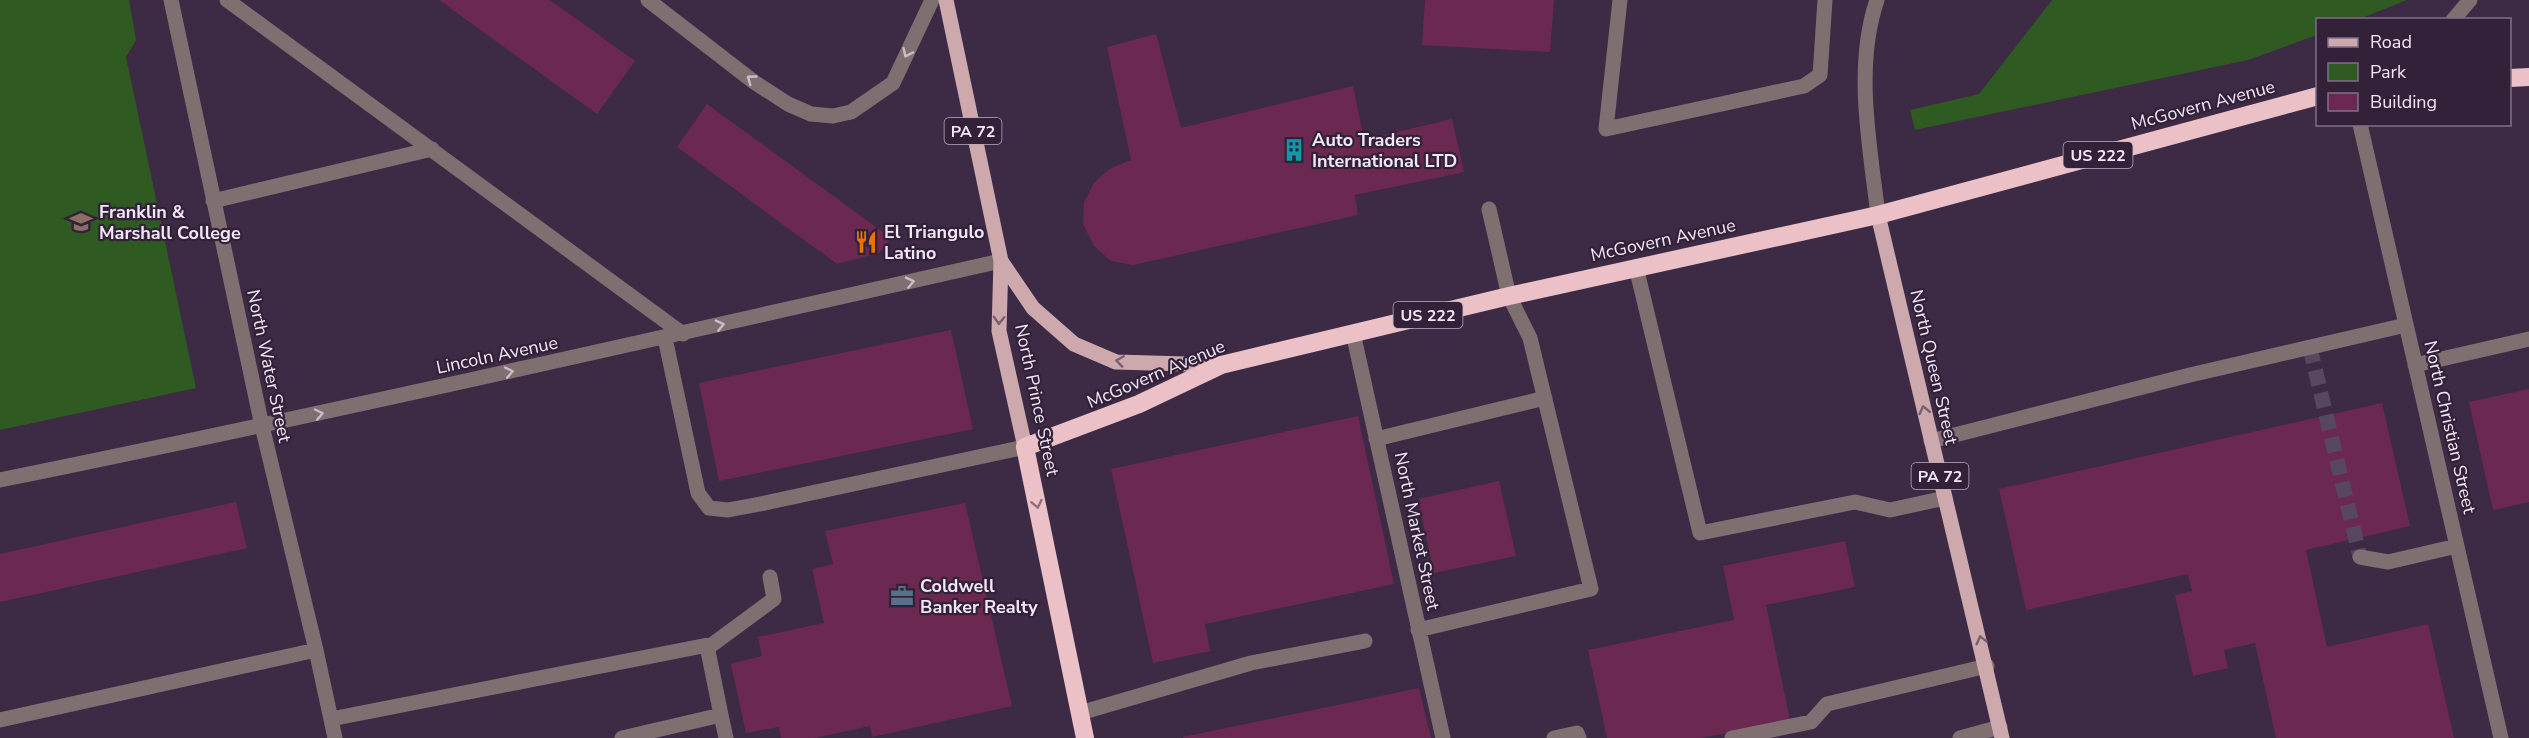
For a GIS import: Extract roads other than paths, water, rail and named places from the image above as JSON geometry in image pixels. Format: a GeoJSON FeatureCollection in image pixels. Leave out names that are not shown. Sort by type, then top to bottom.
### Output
{"type":"FeatureCollection","features":[{"type":"Feature","properties":{"kind":"highway"},"geometry":{"type":"LineString","coordinates":[[2511,78],[2529,77]]}},
{"type":"Feature","properties":{"kind":"highway","name":"McGovern Avenue"},"geometry":{"type":"LineString","coordinates":[[1025,447],[1108,417],[1221,365],[1636,267],[1878,215],[2316,97]]}},
{"type":"Feature","properties":{"kind":"highway","name":"North Prince Street"},"geometry":{"type":"LineString","coordinates":[[1025,447],[1084,738]]}},
{"type":"Feature","properties":{"kind":"main road","name":"North Prince Street"},"geometry":{"type":"LineString","coordinates":[[946,0],[1001,261],[999,331],[1025,447]]}},
{"type":"Feature","properties":{"kind":"main road","name":"North Queen Street"},"geometry":{"type":"LineString","coordinates":[[1878,215],[2001,732]]}},
{"type":"Feature","properties":{"kind":"main road","name":"PA 72"},"geometry":{"type":"LineString","coordinates":[[1001,261],[1033,308],[1074,344],[1116,362],[1221,365]]}},
{"type":"Feature","properties":{"kind":"street","name":"North Water Street"},"geometry":{"type":"LineString","coordinates":[[171,0],[262,426],[335,738]]}},
{"type":"Feature","properties":{"kind":"street"},"geometry":{"type":"LineString","coordinates":[[227,0],[683,334]]}},
{"type":"Feature","properties":{"kind":"street"},"geometry":{"type":"LineString","coordinates":[[648,0],[754,82],[788,104],[811,114],[833,116],[851,112],[893,83],[932,0]]}},
{"type":"Feature","properties":{"kind":"street"},"geometry":{"type":"LineString","coordinates":[[1620,0],[1606,129],[1804,86],[1820,75],[1826,0]]}},
{"type":"Feature","properties":{"kind":"street"},"geometry":{"type":"LineString","coordinates":[[1877,0],[1872,13],[1866,68],[1866,113],[1878,215]]}},
{"type":"Feature","properties":{"kind":"street"},"geometry":{"type":"LineString","coordinates":[[2455,18],[2470,0]]}},
{"type":"Feature","properties":{"kind":"street","name":"North Christian Street"},"geometry":{"type":"LineString","coordinates":[[2360,126],[2501,738]]}},
{"type":"Feature","properties":{"kind":"street"},"geometry":{"type":"LineString","coordinates":[[213,201],[432,149]]}},
{"type":"Feature","properties":{"kind":"street"},"geometry":{"type":"LineString","coordinates":[[1418,630],[1591,589],[1530,338],[1509,296],[1489,209]]}},
{"type":"Feature","properties":{"kind":"street","name":"Lincoln Avenue"},"geometry":{"type":"LineString","coordinates":[[0,480],[262,426],[665,338],[1001,261]]}},
{"type":"Feature","properties":{"kind":"street"},"geometry":{"type":"LineString","coordinates":[[1636,267],[1700,533],[1855,502],[1890,510],[1946,498]]}},
{"type":"Feature","properties":{"kind":"street"},"geometry":{"type":"LineString","coordinates":[[1931,441],[2190,375],[2406,325]]}},
{"type":"Feature","properties":{"kind":"street","name":"North Market Street"},"geometry":{"type":"LineString","coordinates":[[1353,333],[1443,738]]}},
{"type":"Feature","properties":{"kind":"street"},"geometry":{"type":"LineString","coordinates":[[665,338],[698,493],[709,508],[728,510],[760,504],[1025,447]]}},
{"type":"Feature","properties":{"kind":"street"},"geometry":{"type":"LineString","coordinates":[[2415,365],[2529,339]]}},
{"type":"Feature","properties":{"kind":"street"},"geometry":{"type":"LineString","coordinates":[[1376,439],[1545,398]]}},
{"type":"Feature","properties":{"kind":"street"},"geometry":{"type":"LineString","coordinates":[[2360,557],[2388,562],[2457,546]]}},
{"type":"Feature","properties":{"kind":"street"},"geometry":{"type":"LineString","coordinates":[[331,719],[707,646],[713,644],[774,599],[770,577]]}},
{"type":"Feature","properties":{"kind":"street"},"geometry":{"type":"LineString","coordinates":[[1080,713],[1251,663],[1365,641]]}},
{"type":"Feature","properties":{"kind":"street"},"geometry":{"type":"LineString","coordinates":[[707,646],[726,738]]}},
{"type":"Feature","properties":{"kind":"street"},"geometry":{"type":"LineString","coordinates":[[0,720],[316,650]]}},
{"type":"Feature","properties":{"kind":"street"},"geometry":{"type":"LineString","coordinates":[[1732,738],[1810,722],[1827,704],[1987,666]]}},
{"type":"Feature","properties":{"kind":"street"},"geometry":{"type":"LineString","coordinates":[[622,738],[721,715]]}},
{"type":"Feature","properties":{"kind":"street"},"geometry":{"type":"LineString","coordinates":[[1960,738],[2001,732]]}},
{"type":"Feature","properties":{"kind":"street"},"geometry":{"type":"LineString","coordinates":[[1554,738],[1577,734],[1579,738]]}},
{"type":"Feature","properties":{"kind":"tunnel"},"geometry":{"type":"LineString","coordinates":[[2310,348],[2360,557]]}},
{"type":"Feature","properties":{"kind":"place","name":"Auto Traders International LTD"},"geometry":{"type":"Point","coordinates":[1294,150]}},
{"type":"Feature","properties":{"kind":"place","name":"Franklin & Marshall College"},"geometry":{"type":"Point","coordinates":[81,222]}},
{"type":"Feature","properties":{"kind":"place","name":"El Triangulo Latino"},"geometry":{"type":"Point","coordinates":[866,242]}},
{"type":"Feature","properties":{"kind":"place","name":"Coldwell Banker Realty"},"geometry":{"type":"Point","coordinates":[902,596]}}]}
